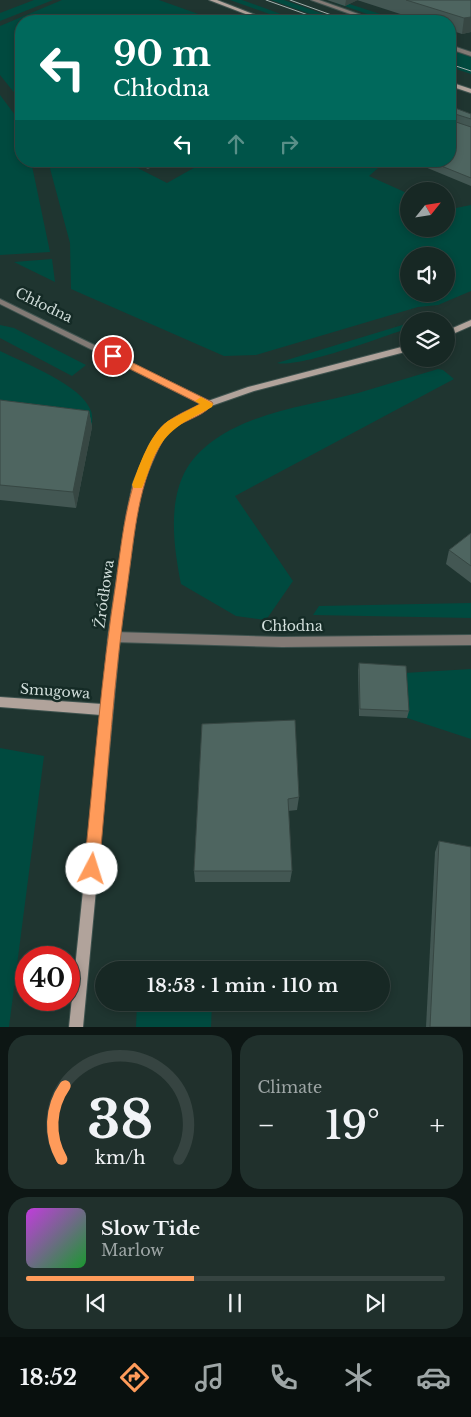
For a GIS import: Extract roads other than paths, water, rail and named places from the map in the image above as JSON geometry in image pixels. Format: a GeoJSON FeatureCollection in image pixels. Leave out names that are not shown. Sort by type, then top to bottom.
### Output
{"type":"FeatureCollection","features":[{"type":"Feature","properties":{"kind":"street"},"geometry":{"type":"LineString","coordinates":[[212,0],[252,15]]}},
{"type":"Feature","properties":{"kind":"street"},"geometry":{"type":"LineString","coordinates":[[314,0],[358,15]]}},
{"type":"Feature","properties":{"kind":"street"},"geometry":{"type":"LineString","coordinates":[[456,49],[471,54]]}},
{"type":"Feature","properties":{"kind":"street"},"geometry":{"type":"LineString","coordinates":[[456,86],[471,91]]}},
{"type":"Feature","properties":{"kind":"street","name":"Chłodna"},"geometry":{"type":"LineString","coordinates":[[0,301],[208,404]]}},
{"type":"Feature","properties":{"kind":"street"},"geometry":{"type":"LineString","coordinates":[[455,330],[471,323]]}},
{"type":"Feature","properties":{"kind":"street","name":"Źródłowa"},"geometry":{"type":"LineString","coordinates":[[76,1027],[114,637],[131,517],[143,470],[155,444],[165,430],[182,417],[208,404],[251,389],[400,350]]}},
{"type":"Feature","properties":{"kind":"street","name":"Chłodna"},"geometry":{"type":"LineString","coordinates":[[114,637],[282,642],[471,640]]}},
{"type":"Feature","properties":{"kind":"street","name":"Smugowa"},"geometry":{"type":"LineString","coordinates":[[0,702],[107,710]]}},
{"type":"Feature","properties":{"kind":"tram line"},"geometry":{"type":"LineString","coordinates":[[266,0],[308,15]]}},
{"type":"Feature","properties":{"kind":"tram line"},"geometry":{"type":"LineString","coordinates":[[290,0],[331,15]]}},
{"type":"Feature","properties":{"kind":"tram line"},"geometry":{"type":"LineString","coordinates":[[456,66],[471,71]]}}]}
